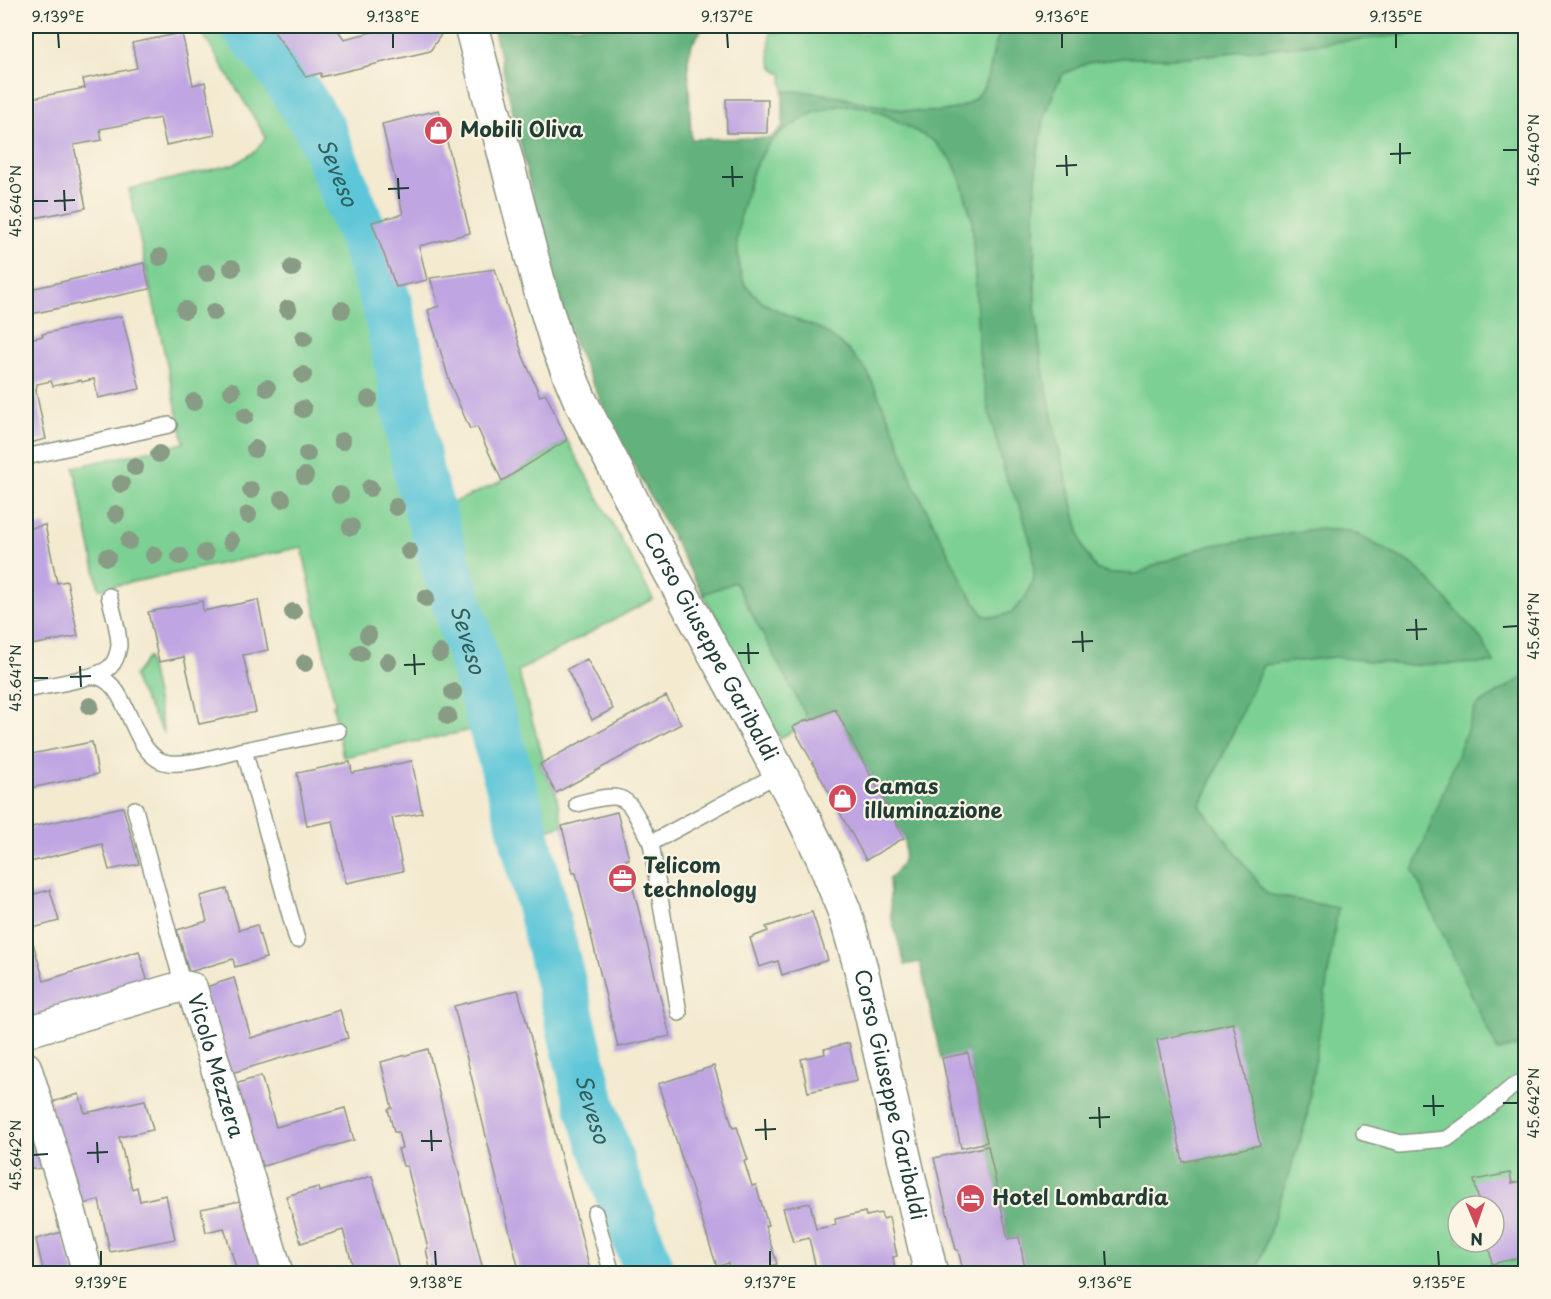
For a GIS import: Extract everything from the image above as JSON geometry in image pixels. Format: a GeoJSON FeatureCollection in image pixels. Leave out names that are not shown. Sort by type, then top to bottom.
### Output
{"type":"FeatureCollection","features":[{"type":"Feature","properties":{"kind":"main road","name":"Corso Giuseppe Garibaldi"},"geometry":{"type":"LineString","coordinates":[[471,26],[541,292],[558,347],[580,400],[643,522],[780,773],[823,858],[845,913],[861,969],[928,1273]]}},
{"type":"Feature","properties":{"kind":"street","name":"Vicolo Mezzera"},"geometry":{"type":"LineString","coordinates":[[26,1032],[183,986],[190,986],[194,991],[278,1274]]}},
{"type":"Feature","properties":{"kind":"street"},"geometry":{"type":"LineString","coordinates":[[26,1066],[88,1274]]}},
{"type":"Feature","properties":{"kind":"lane"},"geometry":{"type":"LineString","coordinates":[[26,457],[169,425]]}},
{"type":"Feature","properties":{"kind":"lane"},"geometry":{"type":"LineString","coordinates":[[26,690],[84,677],[111,666],[117,657],[118,646],[110,596]]}},
{"type":"Feature","properties":{"kind":"lane"},"geometry":{"type":"LineString","coordinates":[[84,677],[99,677],[110,684],[118,694],[142,743],[150,753],[162,761],[188,762],[338,731]]}},
{"type":"Feature","properties":{"kind":"lane"},"geometry":{"type":"LineString","coordinates":[[244,750],[297,940]]}},
{"type":"Feature","properties":{"kind":"lane"},"geometry":{"type":"LineString","coordinates":[[651,843],[780,773]]}},
{"type":"Feature","properties":{"kind":"lane"},"geometry":{"type":"LineString","coordinates":[[576,804],[611,795],[622,798],[630,805],[651,843],[679,1013]]}},
{"type":"Feature","properties":{"kind":"lane"},"geometry":{"type":"LineString","coordinates":[[135,809],[183,986]]}},
{"type":"Feature","properties":{"kind":"lane"},"geometry":{"type":"LineString","coordinates":[[1364,1133],[1401,1143],[1447,1139],[1512,1087],[1526,1080]]}},
{"type":"Feature","properties":{"kind":"lane"},"geometry":{"type":"LineString","coordinates":[[596,1213],[612,1274]]}},
{"type":"Feature","properties":{"kind":"green space"},"geometry":{"type":"Polygon","coordinates":[[[198,26],[225,26],[272,89],[308,147],[347,237],[366,295],[383,374],[402,483],[447,623],[477,729],[343,757],[333,705],[335,704],[302,547],[99,589],[74,467],[184,443],[129,189],[235,164],[256,151],[266,137],[198,26]]]}},
{"type":"Feature","properties":{"kind":"green space"},"geometry":{"type":"Polygon","coordinates":[[[493,26],[704,26],[692,44],[688,59],[691,139],[771,138],[783,126],[783,91],[823,94],[907,111],[949,110],[966,105],[979,94],[986,83],[996,43],[1005,26],[1525,26],[1525,33],[1460,29],[1177,58],[1123,58],[1087,63],[1063,74],[1055,88],[1044,120],[1037,155],[1034,215],[1035,307],[1042,365],[1058,446],[1083,548],[1096,569],[1110,573],[1138,574],[1155,565],[1207,546],[1316,529],[1350,531],[1411,563],[1431,582],[1482,640],[1494,663],[1405,665],[1334,657],[1263,665],[1200,806],[1267,894],[1338,908],[1306,1121],[1256,1273],[1026,1273],[1019,1237],[1008,1239],[968,1054],[941,1059],[920,962],[905,965],[891,916],[889,879],[903,861],[904,838],[835,709],[809,721],[735,582],[703,594],[614,429],[574,343],[545,250],[493,26]],[[842,105],[813,113],[786,129],[768,144],[753,170],[741,212],[737,240],[739,268],[745,285],[763,303],[821,329],[848,350],[867,371],[896,434],[913,483],[966,588],[984,616],[998,617],[1012,612],[1026,597],[1034,577],[1033,550],[1021,509],[1007,480],[989,412],[979,352],[972,219],[953,162],[934,141],[886,115],[865,107],[842,105]]]}},
{"type":"Feature","properties":{"kind":"green space"},"geometry":{"type":"Polygon","coordinates":[[[974,26],[1005,26],[996,43],[983,89],[966,105],[949,110],[907,111],[823,94],[783,91],[782,74],[773,67],[770,56],[770,32],[943,33],[974,26]]]}},
{"type":"Feature","properties":{"kind":"green space"},"geometry":{"type":"Polygon","coordinates":[[[1460,29],[1525,33],[1525,676],[1514,685],[1498,1051],[1525,1044],[1525,1273],[1256,1273],[1306,1121],[1337,908],[1267,894],[1200,807],[1263,665],[1334,657],[1405,665],[1494,662],[1431,582],[1411,563],[1350,531],[1316,529],[1207,546],[1155,565],[1138,574],[1110,573],[1096,569],[1083,548],[1058,446],[1042,365],[1035,307],[1034,215],[1037,155],[1044,120],[1055,88],[1063,74],[1087,63],[1123,58],[1177,58],[1460,29]]]}},
{"type":"Feature","properties":{"kind":"green space"},"geometry":{"type":"Polygon","coordinates":[[[842,105],[865,107],[886,115],[934,141],[953,162],[961,181],[972,219],[979,352],[989,412],[1007,480],[1021,509],[1033,550],[1034,577],[1026,597],[1012,612],[998,617],[984,616],[966,588],[913,483],[896,434],[867,371],[848,350],[821,329],[763,303],[745,285],[739,268],[737,240],[741,212],[753,171],[768,144],[786,129],[813,113],[842,105]]]}},
{"type":"Feature","properties":{"kind":"green space"},"geometry":{"type":"Polygon","coordinates":[[[567,440],[653,599],[518,671],[544,761],[540,764],[556,793],[563,825],[543,831],[446,506],[502,481],[567,440]]]}},
{"type":"Feature","properties":{"kind":"green space"},"geometry":{"type":"Polygon","coordinates":[[[735,582],[808,719],[794,727],[795,730],[780,738],[703,594],[735,582]]]}},
{"type":"Feature","properties":{"kind":"green space"},"geometry":{"type":"Polygon","coordinates":[[[148,657],[164,734],[136,685],[134,675],[148,657]]]}},
{"type":"Feature","properties":{"kind":"green space"},"geometry":{"type":"Polygon","coordinates":[[[1525,676],[1525,1044],[1498,1051],[1413,871],[1476,706],[1525,676]]]}},
{"type":"Feature","properties":{"kind":"building"},"geometry":{"type":"Polygon","coordinates":[[[270,26],[335,26],[344,39],[397,26],[440,26],[442,33],[430,51],[321,77],[321,73],[306,77],[270,26]]]}},
{"type":"Feature","properties":{"kind":"building"},"geometry":{"type":"Polygon","coordinates":[[[182,33],[193,85],[205,82],[215,135],[166,145],[160,118],[100,129],[102,140],[74,145],[86,208],[29,219],[26,198],[26,113],[34,112],[32,98],[85,88],[83,79],[137,68],[132,43],[182,33]]]}},
{"type":"Feature","properties":{"kind":"building"},"geometry":{"type":"Polygon","coordinates":[[[726,99],[768,99],[767,133],[727,133],[726,99]]]}},
{"type":"Feature","properties":{"kind":"building"},"geometry":{"type":"Polygon","coordinates":[[[439,110],[470,233],[419,246],[427,280],[396,287],[372,222],[403,214],[382,124],[439,110]]]}},
{"type":"Feature","properties":{"kind":"building"},"geometry":{"type":"Polygon","coordinates":[[[144,263],[150,289],[26,315],[26,290],[144,263]]]}},
{"type":"Feature","properties":{"kind":"building"},"geometry":{"type":"Polygon","coordinates":[[[495,269],[523,356],[540,396],[546,394],[567,440],[502,481],[477,427],[470,429],[451,386],[428,310],[439,306],[430,278],[495,269]]]}},
{"type":"Feature","properties":{"kind":"building"},"geometry":{"type":"Polygon","coordinates":[[[122,316],[140,389],[98,398],[94,379],[53,386],[51,381],[37,384],[36,391],[46,439],[26,444],[26,340],[43,336],[42,334],[122,316]]]}},
{"type":"Feature","properties":{"kind":"building"},"geometry":{"type":"Polygon","coordinates":[[[45,525],[57,583],[67,581],[78,636],[26,646],[26,529],[45,525]]]}},
{"type":"Feature","properties":{"kind":"building"},"geometry":{"type":"Polygon","coordinates":[[[258,600],[268,650],[243,655],[256,712],[199,724],[184,657],[159,662],[148,612],[202,601],[203,611],[258,600]]]}},
{"type":"Feature","properties":{"kind":"building"},"geometry":{"type":"Polygon","coordinates":[[[587,659],[613,709],[592,720],[567,669],[587,659]]]}},
{"type":"Feature","properties":{"kind":"building"},"geometry":{"type":"Polygon","coordinates":[[[666,696],[681,724],[556,793],[540,764],[666,696]]]}},
{"type":"Feature","properties":{"kind":"building"},"geometry":{"type":"Polygon","coordinates":[[[835,709],[904,838],[866,860],[793,727],[835,709]]]}},
{"type":"Feature","properties":{"kind":"building"},"geometry":{"type":"Polygon","coordinates":[[[92,742],[98,774],[26,789],[26,755],[92,742]]]}},
{"type":"Feature","properties":{"kind":"building"},"geometry":{"type":"Polygon","coordinates":[[[412,761],[422,813],[392,818],[403,871],[346,883],[333,821],[307,826],[297,773],[350,762],[352,773],[412,761]]]}},
{"type":"Feature","properties":{"kind":"building"},"geometry":{"type":"Polygon","coordinates":[[[123,807],[139,864],[109,870],[102,844],[26,863],[26,828],[123,807]]]}},
{"type":"Feature","properties":{"kind":"building"},"geometry":{"type":"Polygon","coordinates":[[[617,812],[629,859],[626,859],[670,1036],[618,1047],[576,873],[573,873],[562,826],[617,812]]]}},
{"type":"Feature","properties":{"kind":"building"},"geometry":{"type":"Polygon","coordinates":[[[227,889],[239,930],[257,925],[266,958],[235,967],[233,959],[189,972],[177,930],[207,921],[200,896],[227,889]]]}},
{"type":"Feature","properties":{"kind":"building"},"geometry":{"type":"Polygon","coordinates":[[[50,890],[59,921],[29,929],[44,981],[139,951],[148,983],[26,1020],[26,896],[50,890]]]}},
{"type":"Feature","properties":{"kind":"building"},"geometry":{"type":"Polygon","coordinates":[[[812,912],[828,960],[782,975],[778,961],[759,967],[750,938],[768,931],[766,927],[812,912]]]}},
{"type":"Feature","properties":{"kind":"building"},"geometry":{"type":"Polygon","coordinates":[[[234,978],[251,1038],[340,1010],[348,1038],[228,1074],[203,988],[234,978]]]}},
{"type":"Feature","properties":{"kind":"building"},"geometry":{"type":"Polygon","coordinates":[[[518,990],[591,1274],[520,1274],[454,1006],[518,990]]]}},
{"type":"Feature","properties":{"kind":"building"},"geometry":{"type":"Polygon","coordinates":[[[1233,1023],[1260,1145],[1183,1162],[1157,1040],[1233,1023]]]}},
{"type":"Feature","properties":{"kind":"building"},"geometry":{"type":"Polygon","coordinates":[[[849,1043],[857,1081],[808,1092],[801,1059],[825,1054],[824,1049],[849,1043]]]}},
{"type":"Feature","properties":{"kind":"building"},"geometry":{"type":"Polygon","coordinates":[[[428,1049],[484,1274],[436,1274],[434,1267],[430,1268],[426,1249],[428,1248],[407,1166],[403,1166],[398,1149],[402,1148],[398,1132],[394,1132],[388,1109],[392,1108],[381,1062],[428,1049]]]}},
{"type":"Feature","properties":{"kind":"building"},"geometry":{"type":"Polygon","coordinates":[[[968,1053],[987,1142],[961,1148],[942,1058],[968,1053]]]}},
{"type":"Feature","properties":{"kind":"building"},"geometry":{"type":"Polygon","coordinates":[[[714,1066],[733,1128],[737,1127],[748,1160],[744,1161],[752,1186],[756,1185],[768,1225],[765,1226],[777,1264],[745,1274],[731,1274],[728,1263],[717,1267],[658,1084],[714,1066]]]}},
{"type":"Feature","properties":{"kind":"building"},"geometry":{"type":"Polygon","coordinates":[[[261,1076],[276,1127],[345,1108],[354,1140],[256,1168],[232,1085],[261,1076]]]}},
{"type":"Feature","properties":{"kind":"building"},"geometry":{"type":"Polygon","coordinates":[[[79,1094],[85,1113],[145,1100],[153,1130],[119,1137],[132,1189],[137,1187],[140,1201],[166,1195],[175,1239],[110,1252],[99,1200],[80,1205],[49,1103],[79,1094]]]}},
{"type":"Feature","properties":{"kind":"building"},"geometry":{"type":"Polygon","coordinates":[[[26,1104],[47,1168],[26,1169],[26,1104]]]}},
{"type":"Feature","properties":{"kind":"building","name":"Hotel Lombardia"},"geometry":{"type":"Polygon","coordinates":[[[988,1146],[1008,1239],[1019,1237],[1026,1274],[964,1274],[958,1250],[956,1250],[934,1158],[988,1146]]]}},
{"type":"Feature","properties":{"kind":"building"},"geometry":{"type":"Polygon","coordinates":[[[1510,1173],[1512,1183],[1526,1180],[1526,1241],[1523,1241],[1526,1256],[1492,1264],[1490,1254],[1506,1254],[1506,1194],[1477,1194],[1474,1180],[1510,1173]]]}},
{"type":"Feature","properties":{"kind":"building"},"geometry":{"type":"Polygon","coordinates":[[[372,1176],[400,1274],[355,1274],[343,1230],[301,1243],[286,1196],[318,1187],[319,1192],[372,1176]]]}},
{"type":"Feature","properties":{"kind":"building"},"geometry":{"type":"Polygon","coordinates":[[[245,1200],[268,1274],[238,1274],[224,1228],[206,1232],[201,1209],[245,1200]]]}},
{"type":"Feature","properties":{"kind":"building"},"geometry":{"type":"Polygon","coordinates":[[[810,1203],[816,1229],[836,1225],[835,1219],[865,1212],[866,1216],[881,1213],[883,1219],[889,1217],[897,1256],[893,1257],[895,1269],[872,1274],[853,1274],[852,1266],[817,1273],[809,1238],[793,1242],[783,1208],[810,1203]]]}},
{"type":"Feature","properties":{"kind":"building"},"geometry":{"type":"Polygon","coordinates":[[[62,1232],[74,1274],[44,1274],[36,1239],[62,1232]]]}},
{"type":"Feature","properties":{"kind":"waterway","name":"Seveso"},"geometry":{"type":"LineString","coordinates":[[246,26],[275,60],[319,127],[365,240],[387,304],[400,364],[418,471],[518,809],[591,1107],[612,1172],[651,1274]]}},
{"type":"Feature","properties":{"kind":"place","name":"Mobili Oliva"},"geometry":{"type":"Point","coordinates":[439,130]}},
{"type":"Feature","properties":{"kind":"place","name":"Camas illuminazione"},"geometry":{"type":"Point","coordinates":[843,799]}},
{"type":"Feature","properties":{"kind":"place","name":"Telicom technology"},"geometry":{"type":"Point","coordinates":[622,878]}},
{"type":"Feature","properties":{"kind":"place","name":"Hotel Lombardia"},"geometry":{"type":"Point","coordinates":[971,1198]}}]}
